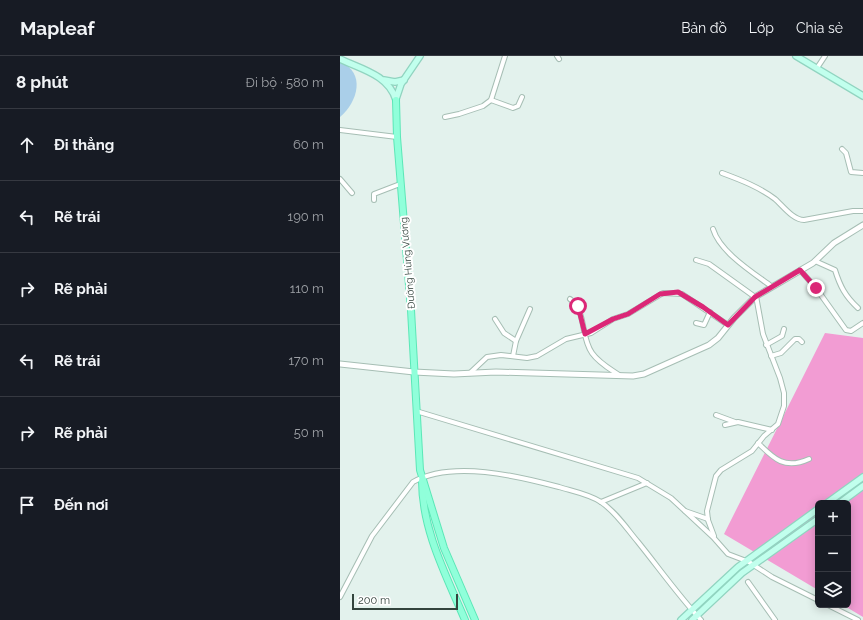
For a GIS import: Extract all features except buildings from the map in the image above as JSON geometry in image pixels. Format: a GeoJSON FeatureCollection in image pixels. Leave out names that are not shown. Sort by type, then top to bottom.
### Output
{"type":"FeatureCollection","features":[{"type":"Feature","properties":{"kind":"main road","name":"Đường Hùng Vương"},"geometry":{"type":"LineString","coordinates":[[420,56],[404,80],[396,100],[400,184],[411,310],[422,496],[431,536],[465,620]]}},
{"type":"Feature","properties":{"kind":"main road"},"geometry":{"type":"LineString","coordinates":[[796,56],[863,96]]}},
{"type":"Feature","properties":{"kind":"main road"},"geometry":{"type":"LineString","coordinates":[[340,59],[384,80],[396,82],[404,80]]}},
{"type":"Feature","properties":{"kind":"main road"},"geometry":{"type":"LineString","coordinates":[[384,80],[392,89],[396,100]]}},
{"type":"Feature","properties":{"kind":"main road","name":"Đường Hùng Vương"},"geometry":{"type":"LineString","coordinates":[[422,477],[429,495],[444,548],[475,620]]}},
{"type":"Feature","properties":{"kind":"main road"},"geometry":{"type":"LineString","coordinates":[[831,500],[863,477]]}},
{"type":"Feature","properties":{"kind":"main road"},"geometry":{"type":"LineString","coordinates":[[844,500],[863,486]]}},
{"type":"Feature","properties":{"kind":"main road"},"geometry":{"type":"LineString","coordinates":[[681,620],[691,609],[738,567],[815,511]]}},
{"type":"Feature","properties":{"kind":"main road"},"geometry":{"type":"LineString","coordinates":[[697,618],[726,587],[742,573],[815,521]]}},
{"type":"Feature","properties":{"kind":"street"},"geometry":{"type":"LineString","coordinates":[[446,117],[483,106],[491,100],[505,56]]}},
{"type":"Feature","properties":{"kind":"street"},"geometry":{"type":"LineString","coordinates":[[817,68],[825,56]]}},
{"type":"Feature","properties":{"kind":"street"},"geometry":{"type":"LineString","coordinates":[[491,100],[513,108],[518,106],[522,96]]}},
{"type":"Feature","properties":{"kind":"street"},"geometry":{"type":"LineString","coordinates":[[340,130],[397,137]]}},
{"type":"Feature","properties":{"kind":"street"},"geometry":{"type":"LineString","coordinates":[[842,149],[846,153],[851,172],[863,173]]}},
{"type":"Feature","properties":{"kind":"street"},"geometry":{"type":"LineString","coordinates":[[722,173],[756,187],[798,220],[853,211],[863,211]]}},
{"type":"Feature","properties":{"kind":"street"},"geometry":{"type":"LineString","coordinates":[[340,179],[352,193]]}},
{"type":"Feature","properties":{"kind":"street"},"geometry":{"type":"LineString","coordinates":[[374,200],[374,194],[400,184]]}},
{"type":"Feature","properties":{"kind":"street"},"geometry":{"type":"LineString","coordinates":[[340,364],[414,372],[496,372],[639,376],[687,356],[714,341],[756,296],[815,261],[834,243],[863,225]]}},
{"type":"Feature","properties":{"kind":"street"},"geometry":{"type":"LineString","coordinates":[[713,229],[722,244],[742,264],[771,286]]}},
{"type":"Feature","properties":{"kind":"street"},"geometry":{"type":"LineString","coordinates":[[696,260],[709,264],[756,296],[766,345],[780,378],[784,398],[779,421],[772,430],[752,451],[721,470],[716,476],[707,511],[708,519],[715,539]]}},
{"type":"Feature","properties":{"kind":"street"},"geometry":{"type":"LineString","coordinates":[[815,261],[835,270],[837,280],[843,292],[858,308]]}},
{"type":"Feature","properties":{"kind":"street"},"geometry":{"type":"LineString","coordinates":[[800,270],[816,288],[844,329],[851,331],[863,323]]}},
{"type":"Feature","properties":{"kind":"street"},"geometry":{"type":"LineString","coordinates":[[470,373],[487,357],[501,354],[534,358],[566,338],[585,334],[613,319],[628,314],[663,294],[680,293],[728,325]]}},
{"type":"Feature","properties":{"kind":"street"},"geometry":{"type":"LineString","coordinates":[[570,299],[579,308],[585,334],[592,353],[604,365],[621,376]]}},
{"type":"Feature","properties":{"kind":"street"},"geometry":{"type":"LineString","coordinates":[[513,356],[516,341],[530,309]]}},
{"type":"Feature","properties":{"kind":"street"},"geometry":{"type":"LineString","coordinates":[[696,324],[703,325],[710,312]]}},
{"type":"Feature","properties":{"kind":"street"},"geometry":{"type":"LineString","coordinates":[[495,319],[504,333],[516,341]]}},
{"type":"Feature","properties":{"kind":"street"},"geometry":{"type":"LineString","coordinates":[[766,345],[782,336],[784,329]]}},
{"type":"Feature","properties":{"kind":"street"},"geometry":{"type":"LineString","coordinates":[[770,356],[781,353],[795,339],[799,338],[802,342]]}},
{"type":"Feature","properties":{"kind":"street"},"geometry":{"type":"LineString","coordinates":[[416,412],[633,476],[668,496],[715,539],[728,554],[754,565],[772,577],[815,598]]}},
{"type":"Feature","properties":{"kind":"street"},"geometry":{"type":"LineString","coordinates":[[716,415],[735,423],[772,430]]}},
{"type":"Feature","properties":{"kind":"street"},"geometry":{"type":"LineString","coordinates":[[725,425],[735,423]]}},
{"type":"Feature","properties":{"kind":"street"},"geometry":{"type":"LineString","coordinates":[[758,443],[772,457],[783,462],[796,463],[809,459]]}},
{"type":"Feature","properties":{"kind":"street"},"geometry":{"type":"LineString","coordinates":[[340,597],[372,536],[414,482],[422,477],[448,472],[506,474],[572,490],[601,502],[628,530],[697,618]]}},
{"type":"Feature","properties":{"kind":"street"},"geometry":{"type":"LineString","coordinates":[[601,502],[647,483]]}},
{"type":"Feature","properties":{"kind":"street"},"geometry":{"type":"LineString","coordinates":[[683,510],[708,519]]}},
{"type":"Feature","properties":{"kind":"street"},"geometry":{"type":"LineString","coordinates":[[748,582],[775,620]]}},
{"type":"Feature","properties":{"kind":"street"},"geometry":{"type":"LineString","coordinates":[[834,608],[858,620]]}},
{"type":"Feature","properties":{"kind":"shaded area"},"geometry":{"type":"Polygon","coordinates":[[[340,62],[354,73],[356,88],[355,96],[346,111],[340,117],[340,62]]]}},
{"type":"Feature","properties":{"kind":"shaded area"},"geometry":{"type":"Polygon","coordinates":[[[825,333],[863,338],[863,617],[848,608],[851,608],[851,500],[815,500],[815,588],[724,534],[825,333]]]}},
{"type":"Feature","properties":{"kind":"route"},"geometry":{"type":"LineString","coordinates":[[578,306],[585,334],[591,333],[613,319],[628,314],[660,294],[678,292],[703,307],[728,325],[755,297],[781,280],[800,270],[816,288]]}}]}
